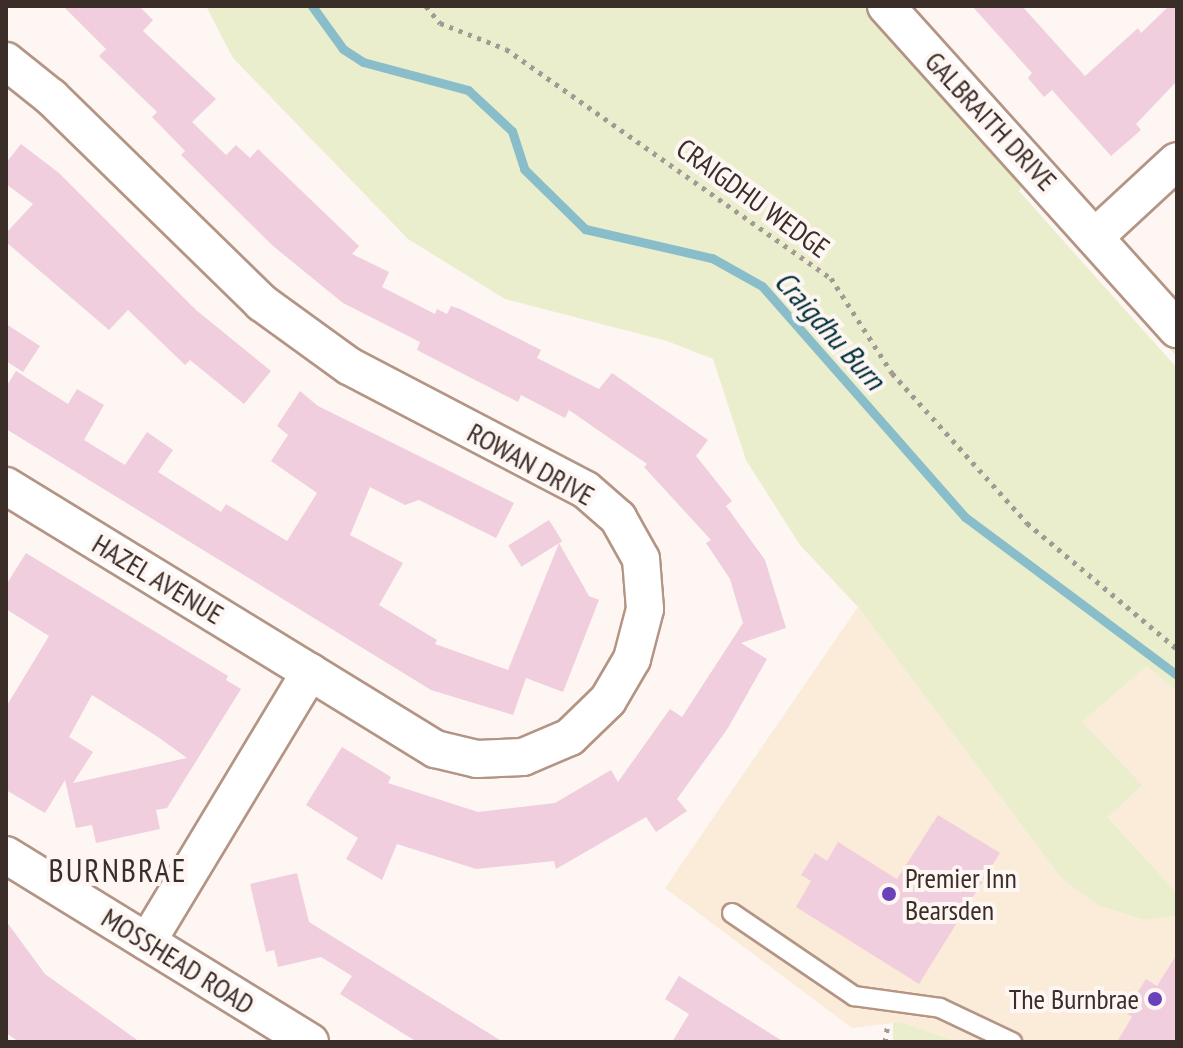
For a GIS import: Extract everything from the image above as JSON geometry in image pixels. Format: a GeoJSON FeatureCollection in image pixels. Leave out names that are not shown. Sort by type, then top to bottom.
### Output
{"type":"FeatureCollection","features":[{"type":"Feature","properties":{"kind":"street","name":"GALBRAITH DRIVE"},"geometry":{"type":"LineString","coordinates":[[886,6],[1177,329]]}},
{"type":"Feature","properties":{"kind":"street","name":"ROWAN DRIVE"},"geometry":{"type":"LineString","coordinates":[[6,61],[51,97],[262,303],[349,366],[586,490],[618,518],[641,559],[645,609],[632,659],[608,700],[570,737],[523,757],[477,759],[435,749],[310,672]]}},
{"type":"Feature","properties":{"kind":"street"},"geometry":{"type":"LineString","coordinates":[[1096,236],[1177,161]]}},
{"type":"Feature","properties":{"kind":"street","name":"HAZEL AVENUE"},"geometry":{"type":"LineString","coordinates":[[6,486],[310,672]]}},
{"type":"Feature","properties":{"kind":"street"},"geometry":{"type":"LineString","coordinates":[[147,942],[310,672]]}},
{"type":"Feature","properties":{"kind":"street","name":"MOSSHEAD ROAD"},"geometry":{"type":"LineString","coordinates":[[6,855],[310,1042]]}},
{"type":"Feature","properties":{"kind":"lane"},"geometry":{"type":"LineString","coordinates":[[732,913],[854,996],[940,1008],[1012,1042]]}},
{"type":"Feature","properties":{"kind":"path","name":"CRAIGDHU WEDGE"},"geometry":{"type":"LineString","coordinates":[[426,6],[440,23],[506,49],[831,278],[892,373],[1027,523],[1177,649]]}},
{"type":"Feature","properties":{"kind":"path"},"geometry":{"type":"LineString","coordinates":[[885,1042],[887,1031]]}},
{"type":"Feature","properties":{"kind":"shaded area"},"geometry":{"type":"Polygon","coordinates":[[[858,607],[1062,879],[1099,906],[1145,920],[1177,916],[1177,1042],[958,1042],[901,1022],[852,1028],[665,888],[858,607]]]}},
{"type":"Feature","properties":{"kind":"shaded area"},"geometry":{"type":"Polygon","coordinates":[[[1147,666],[1177,692],[1177,893],[1108,816],[1082,722],[1147,666]]]}},
{"type":"Feature","properties":{"kind":"green space"},"geometry":{"type":"Polygon","coordinates":[[[206,6],[870,6],[1177,348],[1177,357],[1024,183],[1019,191],[1177,368],[1177,692],[1147,666],[1082,722],[1142,785],[1108,817],[1177,893],[1177,916],[1145,920],[1099,906],[1062,879],[858,607],[800,545],[746,460],[713,359],[667,341],[505,299],[408,239],[233,58],[206,6]]]}},
{"type":"Feature","properties":{"kind":"green space"},"geometry":{"type":"Polygon","coordinates":[[[901,1022],[958,1042],[893,1042],[893,1023],[901,1022]]]}},
{"type":"Feature","properties":{"kind":"building"},"geometry":{"type":"Polygon","coordinates":[[[63,6],[139,6],[153,20],[143,31],[216,99],[192,122],[226,155],[236,145],[250,158],[258,149],[359,246],[352,254],[389,272],[382,287],[435,314],[437,309],[447,314],[451,306],[460,309],[541,350],[537,358],[599,389],[612,373],[708,440],[696,456],[732,501],[726,506],[765,560],[786,628],[741,643],[767,659],[728,728],[677,799],[687,811],[656,832],[646,817],[556,869],[554,861],[476,869],[397,844],[382,880],[346,859],[358,838],[306,805],[342,747],[391,777],[388,783],[478,812],[555,803],[611,770],[618,782],[670,709],[682,717],[743,623],[730,579],[706,543],[711,540],[644,467],[647,464],[569,410],[565,418],[521,395],[518,402],[417,350],[420,342],[343,303],[273,246],[181,155],[185,151],[152,117],[157,112],[99,56],[106,49],[63,6]]]}},
{"type":"Feature","properties":{"kind":"building"},"geometry":{"type":"Polygon","coordinates":[[[972,6],[1022,6],[1085,76],[1138,28],[1141,33],[1169,6],[1177,6],[1177,81],[1136,124],[1141,130],[1111,156],[1052,90],[1044,97],[1028,78],[1032,73],[972,6]]]}},
{"type":"Feature","properties":{"kind":"building"},"geometry":{"type":"Polygon","coordinates":[[[21,144],[59,173],[196,310],[271,371],[244,404],[190,360],[185,365],[128,310],[109,330],[6,242],[6,233],[33,204],[6,184],[6,163],[21,144]]]}},
{"type":"Feature","properties":{"kind":"building"},"geometry":{"type":"Polygon","coordinates":[[[6,324],[40,346],[23,372],[6,361],[6,324]]]}},
{"type":"Feature","properties":{"kind":"building"},"geometry":{"type":"Polygon","coordinates":[[[16,371],[68,404],[77,389],[104,405],[84,440],[125,465],[147,432],[173,450],[158,472],[221,512],[226,504],[287,541],[317,493],[271,461],[288,435],[277,426],[300,391],[318,406],[514,503],[496,538],[419,500],[405,505],[370,487],[350,535],[403,563],[379,605],[437,640],[435,644],[508,670],[559,543],[589,596],[599,600],[563,692],[526,678],[513,715],[431,690],[6,429],[6,387],[16,371]]]}},
{"type":"Feature","properties":{"kind":"building"},"geometry":{"type":"Polygon","coordinates":[[[549,520],[562,541],[522,567],[508,545],[549,520]]]}},
{"type":"Feature","properties":{"kind":"building"},"geometry":{"type":"Polygon","coordinates":[[[26,553],[228,676],[226,680],[241,689],[167,808],[156,810],[160,829],[96,843],[92,825],[76,828],[65,780],[45,813],[6,790],[6,707],[49,636],[6,609],[6,585],[26,553]],[[92,695],[69,737],[93,752],[73,783],[187,758],[92,695]]]}},
{"type":"Feature","properties":{"kind":"building","name":"Premier Inn Bearsden"},"geometry":{"type":"Polygon","coordinates":[[[938,815],[1000,853],[919,984],[796,907],[811,881],[801,875],[815,853],[827,861],[838,842],[897,879],[938,815]]]}},
{"type":"Feature","properties":{"kind":"building"},"geometry":{"type":"Polygon","coordinates":[[[297,873],[309,922],[503,1042],[417,1042],[340,994],[352,976],[321,957],[278,967],[274,950],[266,952],[250,884],[297,873]]]}},
{"type":"Feature","properties":{"kind":"building"},"geometry":{"type":"Polygon","coordinates":[[[6,921],[45,974],[140,1042],[19,1042],[6,1033],[6,921]]]}},
{"type":"Feature","properties":{"kind":"building","name":"The Burnbrae"},"geometry":{"type":"Polygon","coordinates":[[[1177,954],[1177,1042],[1117,1042],[1132,1017],[1125,1012],[1146,979],[1157,986],[1177,954]]]}},
{"type":"Feature","properties":{"kind":"building"},"geometry":{"type":"Polygon","coordinates":[[[679,976],[784,1042],[672,1042],[689,1014],[665,999],[679,976]]]}},
{"type":"Feature","properties":{"kind":"waterway","name":"Craigdhu Burn"},"geometry":{"type":"LineString","coordinates":[[312,6],[343,49],[363,62],[468,90],[512,131],[524,169],[585,229],[712,258],[762,286],[965,517],[1177,675]]}},
{"type":"Feature","properties":{"kind":"place","name":"Premier Inn Bearsden"},"geometry":{"type":"Point","coordinates":[889,894]}},
{"type":"Feature","properties":{"kind":"place","name":"The Burnbrae"},"geometry":{"type":"Point","coordinates":[1155,999]}},
{"type":"Feature","properties":{"kind":"district","name":"BURNBRAE"},"geometry":{"type":"Point","coordinates":[118,870]}}]}
